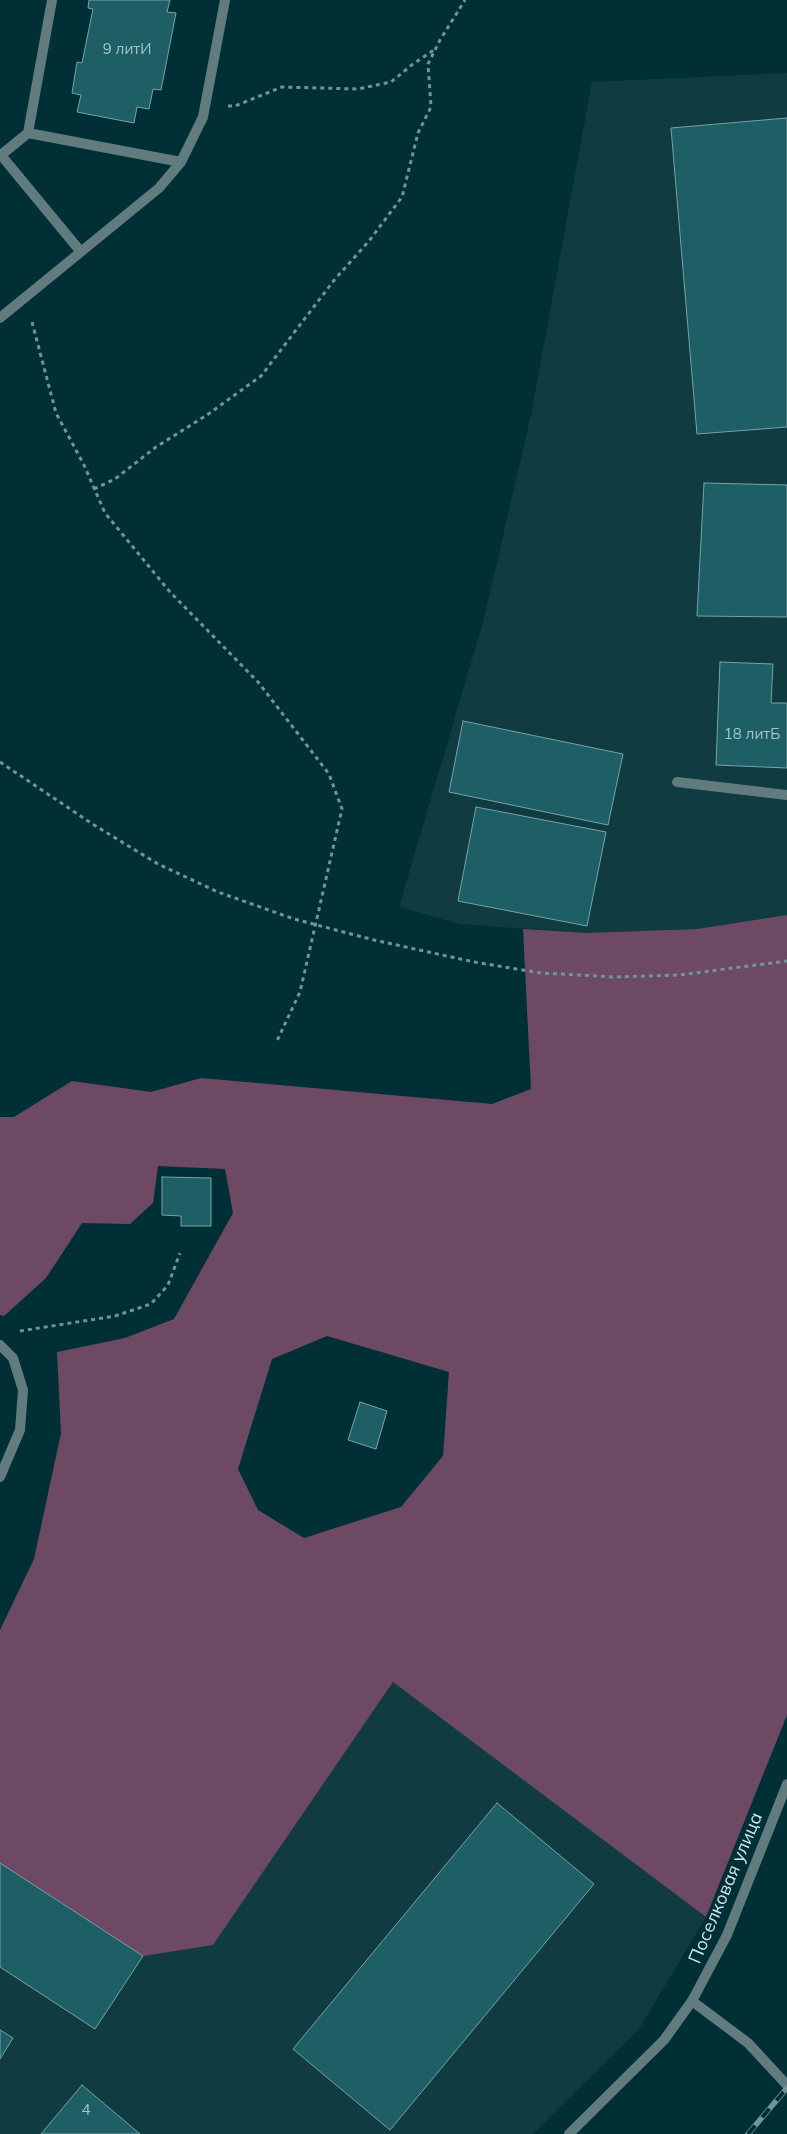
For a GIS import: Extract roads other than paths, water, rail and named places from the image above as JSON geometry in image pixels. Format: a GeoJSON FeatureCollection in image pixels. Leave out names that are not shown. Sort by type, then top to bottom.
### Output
{"type":"FeatureCollection","features":[{"type":"Feature","properties":{"kind":"street"},"geometry":{"type":"LineString","coordinates":[[52,0],[28,133],[0,155],[81,252]]}},
{"type":"Feature","properties":{"kind":"street"},"geometry":{"type":"LineString","coordinates":[[0,318],[159,188],[181,162],[205,109],[225,0]]}},
{"type":"Feature","properties":{"kind":"street"},"geometry":{"type":"LineString","coordinates":[[28,133],[181,162]]}},
{"type":"Feature","properties":{"kind":"street"},"geometry":{"type":"LineString","coordinates":[[677,782],[787,795]]}},
{"type":"Feature","properties":{"kind":"street"},"geometry":{"type":"LineString","coordinates":[[0,1345],[13,1358],[23,1390],[20,1430],[0,1477]]}},
{"type":"Feature","properties":{"kind":"street","name":"Поселковая улица"},"geometry":{"type":"LineString","coordinates":[[569,2134],[664,2040],[692,2001],[727,1935],[787,1784]]}},
{"type":"Feature","properties":{"kind":"street"},"geometry":{"type":"LineString","coordinates":[[692,2001],[748,2043],[787,2085]]}},
{"type":"Feature","properties":{"kind":"railway"},"geometry":{"type":"LineString","coordinates":[[748,2134],[787,2088]]}}]}
